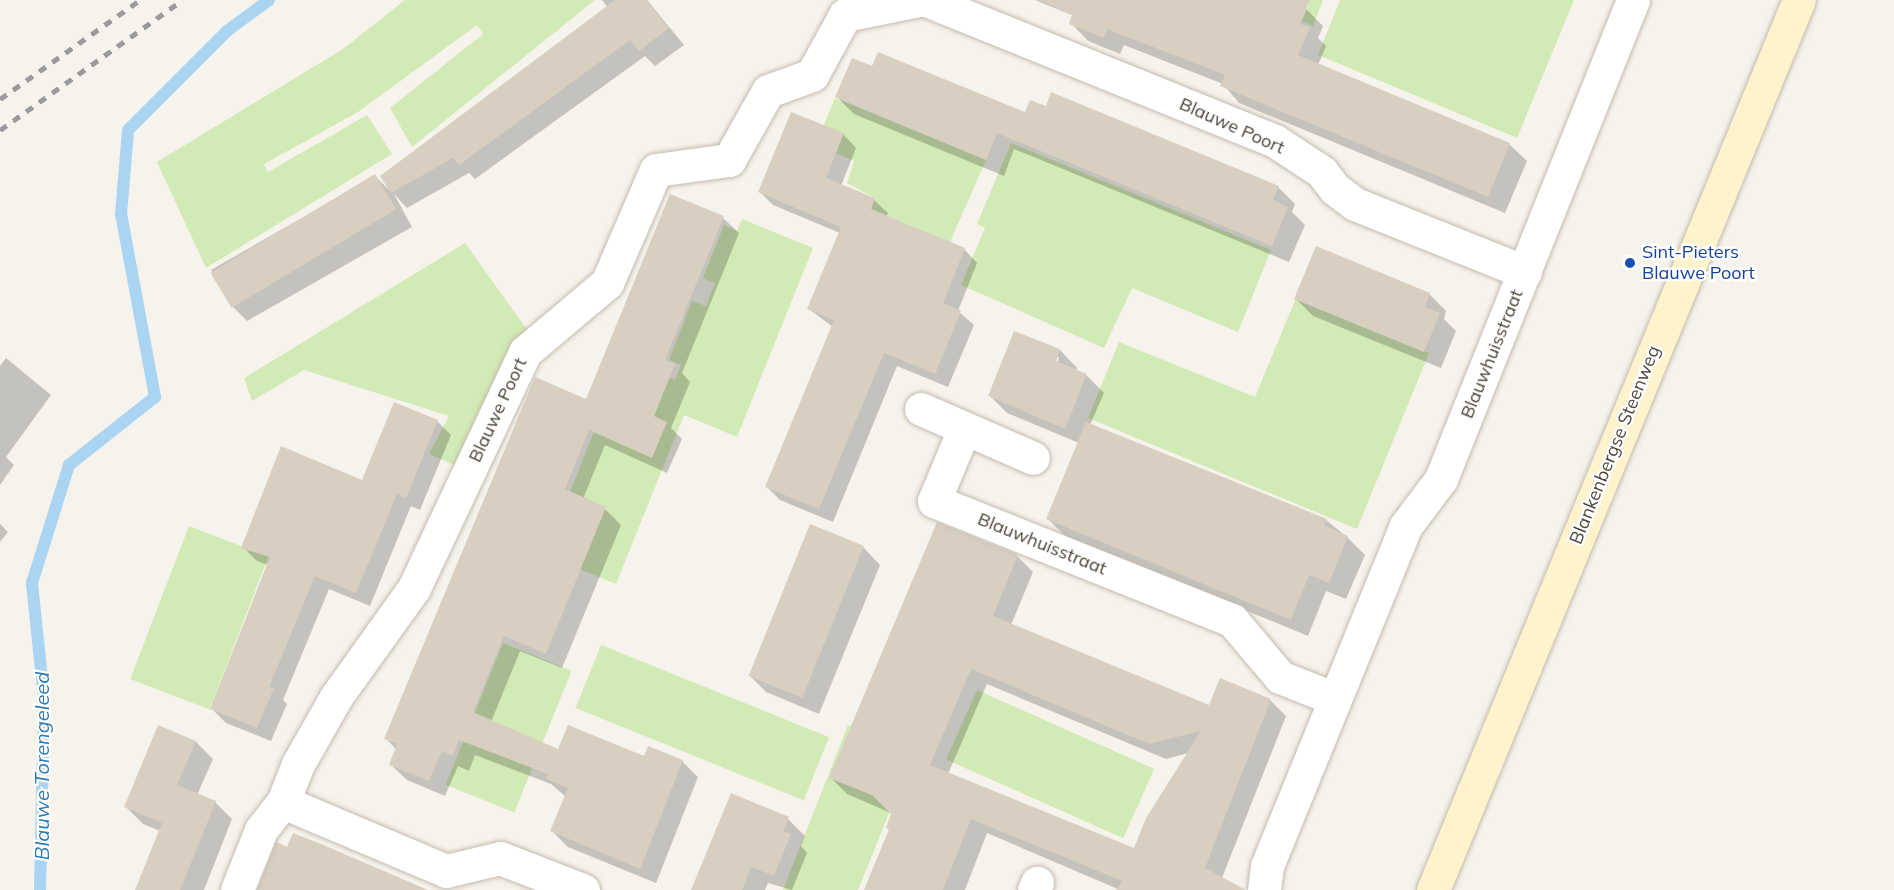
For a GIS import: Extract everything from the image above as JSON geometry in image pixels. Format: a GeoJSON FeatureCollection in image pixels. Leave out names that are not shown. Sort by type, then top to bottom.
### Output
{"type":"FeatureCollection","features":[{"type":"Feature","properties":{"kind":"main road","name":"Blankenbergse Steenweg"},"geometry":{"type":"LineString","coordinates":[[1433,890],[1799,0]]}},
{"type":"Feature","properties":{"kind":"street","name":"Blauwe Poort"},"geometry":{"type":"LineString","coordinates":[[237,890],[261,830],[283,802],[298,764],[336,698],[414,588],[525,352],[607,283],[656,170],[729,160],[768,91],[812,75],[845,15],[919,0]]}},
{"type":"Feature","properties":{"kind":"street","name":"Blauwe Poort"},"geometry":{"type":"LineString","coordinates":[[926,0],[1275,141],[1322,172],[1335,189],[1355,204],[1525,272]]}},
{"type":"Feature","properties":{"kind":"street","name":"Blauwhuisstraat"},"geometry":{"type":"LineString","coordinates":[[1263,890],[1268,867],[1405,527],[1441,479],[1633,0]]}},
{"type":"Feature","properties":{"kind":"street"},"geometry":{"type":"LineString","coordinates":[[921,409],[1033,458]]}},
{"type":"Feature","properties":{"kind":"street","name":"Blauwhuisstraat"},"geometry":{"type":"LineString","coordinates":[[964,429],[934,501],[1232,620],[1280,677],[1335,699]]}},
{"type":"Feature","properties":{"kind":"street"},"geometry":{"type":"LineString","coordinates":[[283,802],[446,871],[500,858],[583,890]]}},
{"type":"Feature","properties":{"kind":"green space"},"geometry":{"type":"Polygon","coordinates":[[[405,0],[595,0],[412,147],[390,108],[483,34],[477,25],[358,112],[264,164],[268,172],[367,115],[392,154],[206,268],[157,162],[343,49],[405,0]]]}},
{"type":"Feature","properties":{"kind":"green space"},"geometry":{"type":"Polygon","coordinates":[[[1300,0],[1323,0],[1313,26],[1302,21],[1309,4],[1300,0]]]}},
{"type":"Feature","properties":{"kind":"green space"},"geometry":{"type":"Polygon","coordinates":[[[1340,0],[1574,0],[1517,138],[1318,55],[1340,0]]]}},
{"type":"Feature","properties":{"kind":"green space"},"geometry":{"type":"Polygon","coordinates":[[[835,98],[986,160],[950,242],[871,209],[875,198],[847,183],[854,161],[816,144],[835,98]]]}},
{"type":"Feature","properties":{"kind":"green space"},"geometry":{"type":"Polygon","coordinates":[[[1011,143],[1271,250],[1238,332],[1132,288],[1104,348],[961,285],[985,228],[977,224],[1011,143]]]}},
{"type":"Feature","properties":{"kind":"green space"},"geometry":{"type":"Polygon","coordinates":[[[742,219],[813,248],[737,437],[684,415],[616,584],[545,555],[608,396],[662,375],[675,380],[681,365],[669,360],[692,301],[706,306],[715,283],[703,278],[724,225],[737,231],[742,219]]]}},
{"type":"Feature","properties":{"kind":"green space"},"geometry":{"type":"Polygon","coordinates":[[[465,243],[528,331],[462,468],[429,454],[449,416],[304,370],[252,401],[244,378],[465,243]]]}},
{"type":"Feature","properties":{"kind":"green space"},"geometry":{"type":"Polygon","coordinates":[[[1296,298],[1429,353],[1357,529],[1088,418],[1119,342],[1255,397],[1296,298]]]}},
{"type":"Feature","properties":{"kind":"green space"},"geometry":{"type":"Polygon","coordinates":[[[189,526],[268,556],[210,710],[130,679],[189,526]]]}},
{"type":"Feature","properties":{"kind":"green space"},"geometry":{"type":"Polygon","coordinates":[[[503,643],[572,671],[514,813],[446,785],[503,643]]]}},
{"type":"Feature","properties":{"kind":"green space"},"geometry":{"type":"Polygon","coordinates":[[[601,645],[829,737],[804,800],[576,708],[601,645]]]}},
{"type":"Feature","properties":{"kind":"green space"},"geometry":{"type":"Polygon","coordinates":[[[977,690],[1154,769],[1123,838],[946,759],[977,690]]]}},
{"type":"Feature","properties":{"kind":"green space"},"geometry":{"type":"Polygon","coordinates":[[[848,725],[913,754],[858,890],[783,890],[848,725]]]}},
{"type":"Feature","properties":{"kind":"building"},"geometry":{"type":"Polygon","coordinates":[[[615,0],[646,0],[669,28],[639,51],[630,40],[459,165],[453,158],[391,193],[380,176],[615,0]]]}},
{"type":"Feature","properties":{"kind":"building"},"geometry":{"type":"Polygon","coordinates":[[[1039,0],[1310,0],[1300,24],[1310,27],[1298,55],[1510,143],[1488,197],[1220,86],[1225,75],[1107,29],[1103,38],[1069,24],[1072,15],[1039,0]]]}},
{"type":"Feature","properties":{"kind":"building"},"geometry":{"type":"Polygon","coordinates":[[[878,52],[1025,112],[1030,100],[1046,106],[1051,92],[1279,186],[1273,200],[1288,207],[1272,246],[997,133],[986,160],[835,97],[852,58],[872,66],[878,52]]]}},
{"type":"Feature","properties":{"kind":"building"},"geometry":{"type":"Polygon","coordinates":[[[791,112],[844,133],[826,178],[875,198],[871,209],[965,248],[943,303],[961,311],[935,374],[884,353],[819,509],[765,487],[834,320],[807,309],[841,227],[758,192],[791,112]]]}},
{"type":"Feature","properties":{"kind":"building"},"geometry":{"type":"Polygon","coordinates":[[[375,174],[396,209],[232,308],[210,273],[375,174]]]}},
{"type":"Feature","properties":{"kind":"building"},"geometry":{"type":"Polygon","coordinates":[[[670,194],[724,216],[665,360],[675,364],[654,416],[667,422],[652,458],[589,430],[565,489],[606,507],[546,654],[504,636],[473,712],[558,749],[568,725],[644,756],[648,746],[683,760],[640,869],[550,831],[568,788],[546,779],[548,774],[459,740],[453,756],[442,751],[429,781],[389,765],[397,744],[384,739],[535,377],[586,399],[670,194]]]}},
{"type":"Feature","properties":{"kind":"building"},"geometry":{"type":"Polygon","coordinates":[[[1316,246],[1430,293],[1425,307],[1440,313],[1424,352],[1294,299],[1316,246]]]}},
{"type":"Feature","properties":{"kind":"building"},"geometry":{"type":"Polygon","coordinates":[[[1014,331],[1060,349],[1056,361],[1087,374],[1065,429],[988,396],[1014,331]]]}},
{"type":"Feature","properties":{"kind":"building"},"geometry":{"type":"Polygon","coordinates":[[[394,402],[438,420],[406,498],[397,494],[356,593],[315,576],[269,687],[274,688],[257,728],[210,709],[270,557],[241,548],[281,446],[362,480],[394,402]]]}},
{"type":"Feature","properties":{"kind":"building"},"geometry":{"type":"Polygon","coordinates":[[[1086,422],[1327,519],[1324,525],[1348,536],[1329,583],[1309,575],[1291,620],[1046,519],[1086,422]]]}},
{"type":"Feature","properties":{"kind":"building"},"geometry":{"type":"Polygon","coordinates":[[[937,522],[1018,555],[993,616],[1209,705],[1220,678],[1271,699],[1205,868],[1246,890],[1116,890],[1122,881],[971,819],[943,890],[864,890],[889,829],[886,828],[891,814],[872,795],[829,778],[937,522]],[[971,669],[930,765],[1134,848],[1146,818],[1201,731],[1149,744],[971,669]]]}},
{"type":"Feature","properties":{"kind":"building"},"geometry":{"type":"Polygon","coordinates":[[[810,524],[864,546],[802,698],[749,676],[810,524]]]}},
{"type":"Feature","properties":{"kind":"building"},"geometry":{"type":"Polygon","coordinates":[[[158,725],[196,741],[177,785],[216,801],[180,890],[135,890],[162,823],[124,807],[158,725]]]}},
{"type":"Feature","properties":{"kind":"building"},"geometry":{"type":"Polygon","coordinates":[[[731,793],[789,817],[783,831],[791,834],[774,876],[751,867],[742,890],[691,890],[731,793]]]}},
{"type":"Feature","properties":{"kind":"building"},"geometry":{"type":"Polygon","coordinates":[[[293,833],[428,890],[257,890],[276,842],[287,847],[293,833]]]}},
{"type":"Feature","properties":{"kind":"waterway","name":"Blauwe Torengeleed"},"geometry":{"type":"LineString","coordinates":[[40,890],[44,698],[32,583],[69,465],[155,397],[121,214],[128,130],[227,31],[269,0]]}},
{"type":"Feature","properties":{"kind":"railway"},"geometry":{"type":"LineString","coordinates":[[0,99],[140,0]]}},
{"type":"Feature","properties":{"kind":"railway"},"geometry":{"type":"LineString","coordinates":[[0,130],[182,0]]}},
{"type":"Feature","properties":{"kind":"place","name":"Sint-Pieters Blauwe Poort"},"geometry":{"type":"Point","coordinates":[1630,263]}}]}
